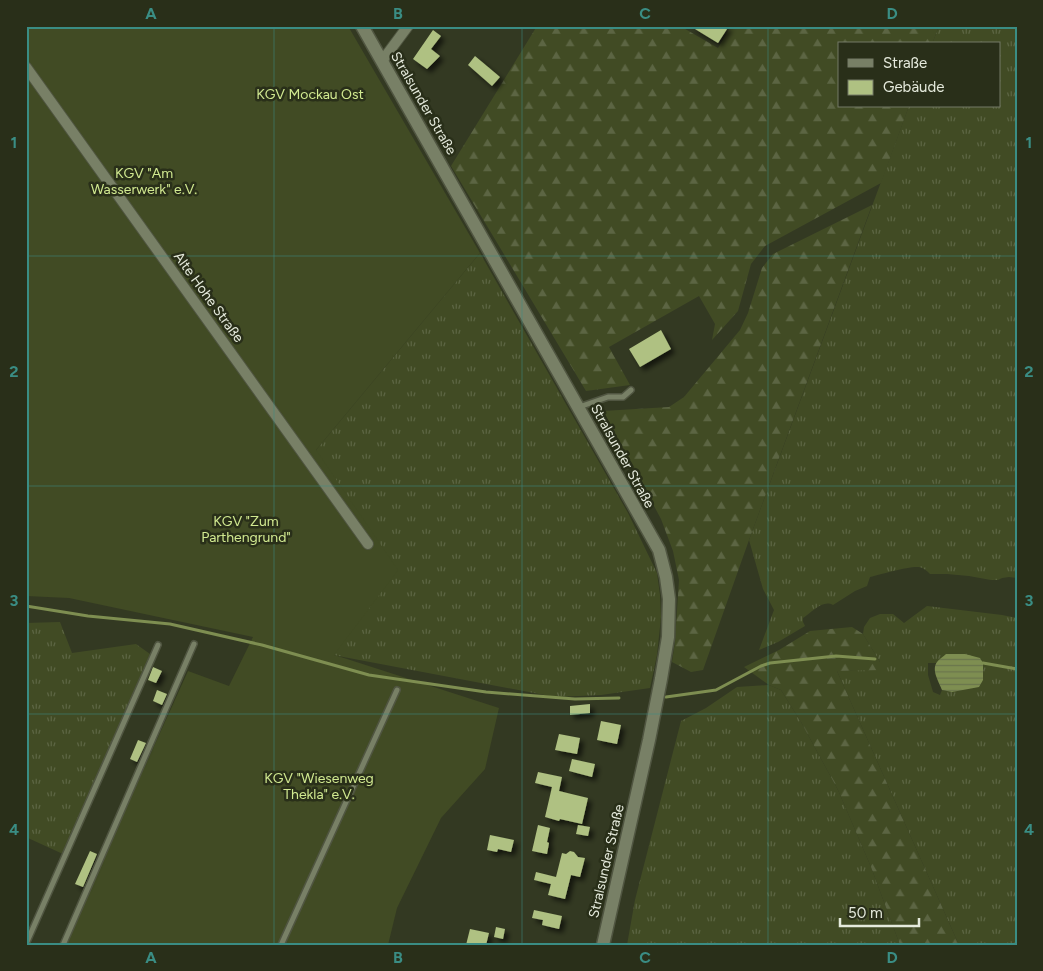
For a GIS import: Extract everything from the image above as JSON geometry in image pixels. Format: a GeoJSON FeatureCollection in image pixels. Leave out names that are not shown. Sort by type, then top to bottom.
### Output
{"type":"FeatureCollection","features":[{"type":"Feature","properties":{"kind":"street","name":"Stralsunder Straße"},"geometry":{"type":"LineString","coordinates":[[362,26],[659,550],[669,599],[668,637],[649,740],[603,945]]}},
{"type":"Feature","properties":{"kind":"street"},"geometry":{"type":"LineString","coordinates":[[382,61],[408,26]]}},
{"type":"Feature","properties":{"kind":"street","name":"Alte Hohe Straße"},"geometry":{"type":"LineString","coordinates":[[26,67],[368,544]]}},
{"type":"Feature","properties":{"kind":"lane"},"geometry":{"type":"LineString","coordinates":[[578,407],[608,397],[623,397],[631,390]]}},
{"type":"Feature","properties":{"kind":"lane"},"geometry":{"type":"LineString","coordinates":[[63,945],[194,644]]}},
{"type":"Feature","properties":{"kind":"lane"},"geometry":{"type":"LineString","coordinates":[[26,944],[158,645]]}},
{"type":"Feature","properties":{"kind":"lane"},"geometry":{"type":"LineString","coordinates":[[281,945],[397,690]]}},
{"type":"Feature","properties":{"kind":"green space"},"geometry":{"type":"Polygon","coordinates":[[[26,26],[348,26],[480,253],[316,450],[398,570],[334,655],[499,708],[485,769],[441,818],[397,908],[388,945],[64,945],[188,671],[229,686],[253,637],[69,598],[26,596],[26,26]]]}},
{"type":"Feature","properties":{"kind":"green space"},"geometry":{"type":"Polygon","coordinates":[[[537,26],[680,26],[718,48],[731,26],[939,26],[933,42],[838,42],[838,108],[908,108],[881,183],[765,246],[751,264],[738,311],[712,340],[715,324],[699,296],[609,347],[630,385],[586,391],[451,166],[537,26]]]}},
{"type":"Feature","properties":{"kind":"green space"},"geometry":{"type":"Polygon","coordinates":[[[939,26],[1017,26],[1017,578],[1009,577],[991,580],[969,576],[930,574],[919,567],[870,577],[867,586],[833,605],[821,605],[803,618],[805,626],[778,642],[759,650],[774,610],[763,589],[749,540],[908,108],[1000,108],[1000,42],[933,42],[939,26]]]}},
{"type":"Feature","properties":{"kind":"green space"},"geometry":{"type":"Polygon","coordinates":[[[872,205],[703,670],[691,672],[672,662],[679,580],[673,551],[661,519],[603,411],[669,407],[684,397],[740,330],[748,313],[762,268],[773,254],[872,205]]]}},
{"type":"Feature","properties":{"kind":"green space"},"geometry":{"type":"Polygon","coordinates":[[[480,253],[628,513],[657,573],[661,617],[657,655],[650,688],[601,695],[555,697],[333,655],[316,450],[480,253]]]}},
{"type":"Feature","properties":{"kind":"green space"},"geometry":{"type":"Polygon","coordinates":[[[927,606],[1017,618],[1017,945],[959,945],[837,671],[880,669],[880,662],[863,634],[864,627],[870,618],[880,614],[893,614],[904,623],[927,606]],[[947,654],[936,663],[928,663],[928,675],[933,692],[940,695],[942,690],[952,692],[983,680],[983,663],[947,654]]]}},
{"type":"Feature","properties":{"kind":"green space"},"geometry":{"type":"Polygon","coordinates":[[[60,622],[72,653],[136,644],[150,654],[63,854],[28,838],[26,841],[26,623],[60,622]]]}},
{"type":"Feature","properties":{"kind":"green space"},"geometry":{"type":"Polygon","coordinates":[[[852,627],[863,634],[880,662],[881,670],[837,671],[959,945],[900,945],[871,867],[838,790],[801,722],[781,690],[769,685],[744,667],[779,650],[810,631],[852,627]]]}},
{"type":"Feature","properties":{"kind":"green space"},"geometry":{"type":"Polygon","coordinates":[[[769,685],[781,690],[801,722],[838,790],[871,867],[900,945],[627,945],[635,900],[681,721],[706,708],[737,687],[769,685]]]}},
{"type":"Feature","properties":{"kind":"shaded area"},"geometry":{"type":"Polygon","coordinates":[[[946,654],[965,654],[980,658],[983,663],[983,680],[979,687],[952,692],[942,690],[936,676],[935,665],[946,654]]]}},
{"type":"Feature","properties":{"kind":"building"},"geometry":{"type":"Polygon","coordinates":[[[690,26],[729,26],[718,43],[690,26]]]}},
{"type":"Feature","properties":{"kind":"building"},"geometry":{"type":"Polygon","coordinates":[[[433,30],[441,36],[431,49],[440,56],[427,69],[413,59],[433,30]]]}},
{"type":"Feature","properties":{"kind":"building"},"geometry":{"type":"Polygon","coordinates":[[[475,56],[500,77],[492,86],[468,65],[475,56]]]}},
{"type":"Feature","properties":{"kind":"building"},"geometry":{"type":"Polygon","coordinates":[[[661,330],[671,349],[640,367],[629,349],[661,330]]]}},
{"type":"Feature","properties":{"kind":"building"},"geometry":{"type":"Polygon","coordinates":[[[153,667],[162,671],[156,683],[148,680],[153,667]]]}},
{"type":"Feature","properties":{"kind":"building"},"geometry":{"type":"Polygon","coordinates":[[[157,690],[167,694],[162,705],[153,701],[157,690]]]}},
{"type":"Feature","properties":{"kind":"building"},"geometry":{"type":"Polygon","coordinates":[[[590,704],[590,713],[570,715],[570,706],[590,704]]]}},
{"type":"Feature","properties":{"kind":"building"},"geometry":{"type":"Polygon","coordinates":[[[601,721],[621,725],[617,744],[597,740],[601,721]]]}},
{"type":"Feature","properties":{"kind":"building"},"geometry":{"type":"Polygon","coordinates":[[[559,734],[580,738],[577,754],[555,750],[559,734]]]}},
{"type":"Feature","properties":{"kind":"building"},"geometry":{"type":"Polygon","coordinates":[[[138,740],[146,743],[137,762],[130,759],[138,740]]]}},
{"type":"Feature","properties":{"kind":"building"},"geometry":{"type":"Polygon","coordinates":[[[572,759],[595,764],[592,777],[569,771],[572,759]]]}},
{"type":"Feature","properties":{"kind":"building"},"geometry":{"type":"Polygon","coordinates":[[[538,772],[562,777],[559,791],[588,798],[582,824],[545,817],[552,787],[535,783],[538,772]]]}},
{"type":"Feature","properties":{"kind":"building"},"geometry":{"type":"Polygon","coordinates":[[[538,825],[550,828],[547,854],[532,851],[538,825]]]}},
{"type":"Feature","properties":{"kind":"building"},"geometry":{"type":"Polygon","coordinates":[[[578,825],[590,827],[588,836],[576,834],[578,825]]]}},
{"type":"Feature","properties":{"kind":"building"},"geometry":{"type":"Polygon","coordinates":[[[490,835],[514,840],[511,852],[498,849],[497,852],[487,850],[490,835]]]}},
{"type":"Feature","properties":{"kind":"building"},"geometry":{"type":"Polygon","coordinates":[[[90,851],[97,854],[83,887],[75,884],[90,851]]]}},
{"type":"Feature","properties":{"kind":"building"},"geometry":{"type":"Polygon","coordinates":[[[570,851],[574,852],[578,857],[585,858],[580,877],[571,875],[565,899],[548,895],[551,884],[534,880],[536,872],[556,877],[562,853],[566,854],[570,851]]]}},
{"type":"Feature","properties":{"kind":"building"},"geometry":{"type":"Polygon","coordinates":[[[534,910],[562,916],[559,929],[542,925],[543,920],[532,918],[534,910]]]}},
{"type":"Feature","properties":{"kind":"building"},"geometry":{"type":"Polygon","coordinates":[[[496,927],[505,929],[503,939],[494,937],[496,927]]]}},
{"type":"Feature","properties":{"kind":"building"},"geometry":{"type":"Polygon","coordinates":[[[470,929],[489,933],[486,945],[466,945],[470,929]]]}},
{"type":"Feature","properties":{"kind":"waterway"},"geometry":{"type":"LineString","coordinates":[[26,606],[88,616],[170,624],[262,645],[369,675],[486,692],[575,699],[619,698]]}},
{"type":"Feature","properties":{"kind":"waterway"},"geometry":{"type":"LineString","coordinates":[[666,697],[716,690],[770,663],[836,656],[875,659]]}},
{"type":"Feature","properties":{"kind":"waterway"},"geometry":{"type":"LineString","coordinates":[[983,663],[1017,669]]}},
{"type":"Feature","properties":{"kind":"park label","name":"KGV Mockau Ost"},"geometry":{"type":"Point","coordinates":[310,94]}},
{"type":"Feature","properties":{"kind":"park label","name":"KGV \"Am Wasserwerk\" e.V."},"geometry":{"type":"Point","coordinates":[144,182]}},
{"type":"Feature","properties":{"kind":"park label","name":"KGV \"Zum Parthengrund\""},"geometry":{"type":"Point","coordinates":[246,530]}},
{"type":"Feature","properties":{"kind":"park label","name":"KGV \"Wiesenweg Thekla\" e.V."},"geometry":{"type":"Point","coordinates":[319,786]}}]}
